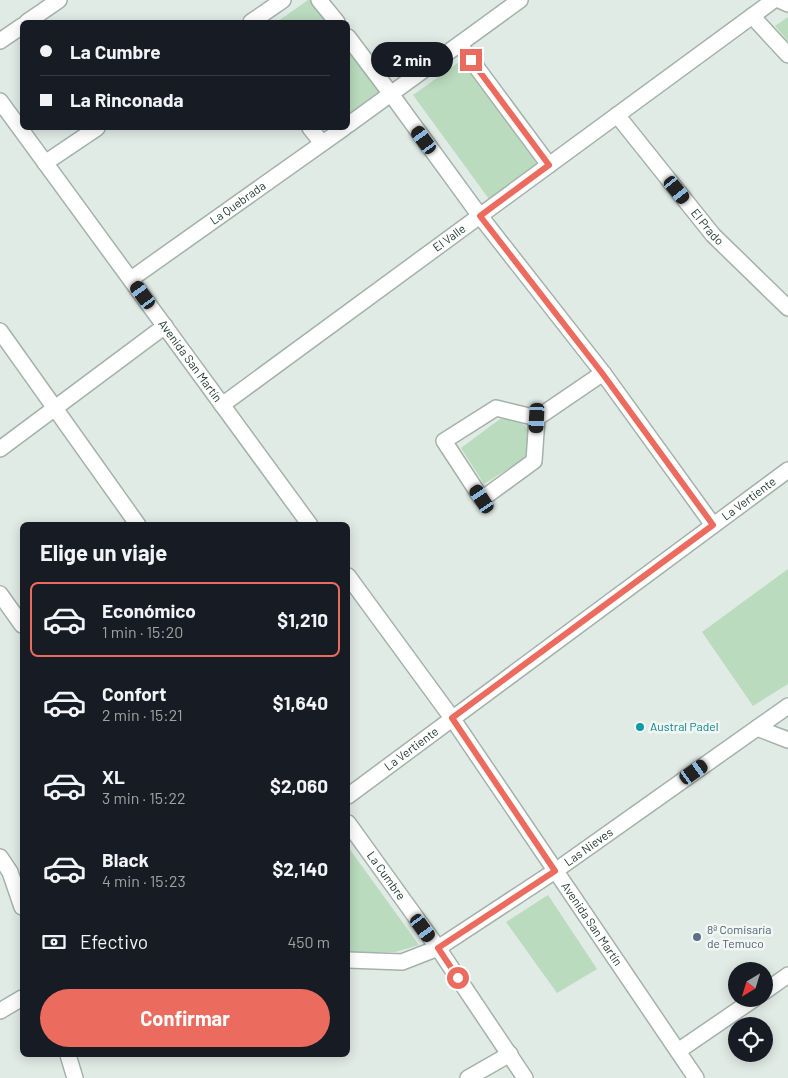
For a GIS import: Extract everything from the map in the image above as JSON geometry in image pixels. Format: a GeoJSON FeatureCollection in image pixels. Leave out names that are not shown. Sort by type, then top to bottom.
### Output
{"type":"FeatureCollection","features":[{"type":"Feature","properties":{"kind":"street"},"geometry":{"type":"LineString","coordinates":[[30,20],[60,0]]}},
{"type":"Feature","properties":{"kind":"street"},"geometry":{"type":"LineString","coordinates":[[254,20],[283,0]]}},
{"type":"Feature","properties":{"kind":"street"},"geometry":{"type":"LineString","coordinates":[[320,0],[335,20]]}},
{"type":"Feature","properties":{"kind":"street"},"geometry":{"type":"LineString","coordinates":[[350,124],[520,0]]}},
{"type":"Feature","properties":{"kind":"street","name":"El Valle"},"geometry":{"type":"LineString","coordinates":[[222,406],[774,0]]}},
{"type":"Feature","properties":{"kind":"street"},"geometry":{"type":"LineString","coordinates":[[779,0],[788,4]]}},
{"type":"Feature","properties":{"kind":"street"},"geometry":{"type":"LineString","coordinates":[[752,16],[788,55]]}},
{"type":"Feature","properties":{"kind":"street"},"geometry":{"type":"LineString","coordinates":[[0,41],[20,27]]}},
{"type":"Feature","properties":{"kind":"street"},"geometry":{"type":"LineString","coordinates":[[350,40],[480,216],[602,373],[713,525]]}},
{"type":"Feature","properties":{"kind":"street"},"geometry":{"type":"LineString","coordinates":[[460,45],[549,165]]}},
{"type":"Feature","properties":{"kind":"street","name":"Avenida San Martín"},"geometry":{"type":"LineString","coordinates":[[0,101],[20,129]]}},
{"type":"Feature","properties":{"kind":"street","name":"El Prado"},"geometry":{"type":"LineString","coordinates":[[617,115],[713,235],[788,308]]}},
{"type":"Feature","properties":{"kind":"street","name":"Avenida San Martín"},"geometry":{"type":"LineString","coordinates":[[21,130],[308,522]]}},
{"type":"Feature","properties":{"kind":"street"},"geometry":{"type":"LineString","coordinates":[[45,163],[94,130]]}},
{"type":"Feature","properties":{"kind":"street"},"geometry":{"type":"LineString","coordinates":[[312,130],[322,143]]}},
{"type":"Feature","properties":{"kind":"street","name":"La Quebrada"},"geometry":{"type":"LineString","coordinates":[[131,279],[341,130]]}},
{"type":"Feature","properties":{"kind":"street"},"geometry":{"type":"LineString","coordinates":[[0,449],[166,326]]}},
{"type":"Feature","properties":{"kind":"street"},"geometry":{"type":"LineString","coordinates":[[0,330],[136,522]]}},
{"type":"Feature","properties":{"kind":"street"},"geometry":{"type":"LineString","coordinates":[[537,418],[534,461],[482,499],[444,441],[496,408],[537,418],[602,373]]}},
{"type":"Feature","properties":{"kind":"street","name":"La Vertiente"},"geometry":{"type":"LineString","coordinates":[[350,794],[788,470]]}},
{"type":"Feature","properties":{"kind":"street","name":"Avenida San Martín"},"geometry":{"type":"LineString","coordinates":[[350,579],[452,718],[696,1078]]}},
{"type":"Feature","properties":{"kind":"street"},"geometry":{"type":"LineString","coordinates":[[0,594],[20,622]]}},
{"type":"Feature","properties":{"kind":"street","name":"Las Nieves"},"geometry":{"type":"LineString","coordinates":[[350,960],[402,962],[438,948],[555,871],[788,706]]}},
{"type":"Feature","properties":{"kind":"street"},"geometry":{"type":"LineString","coordinates":[[757,728],[788,740]]}},
{"type":"Feature","properties":{"kind":"street","name":"La Cumbre"},"geometry":{"type":"LineString","coordinates":[[350,826],[438,948],[525,1078]]}},
{"type":"Feature","properties":{"kind":"street"},"geometry":{"type":"LineString","coordinates":[[0,857],[11,872],[20,901]]}},
{"type":"Feature","properties":{"kind":"street"},"geometry":{"type":"LineString","coordinates":[[773,986],[788,975]]}},
{"type":"Feature","properties":{"kind":"street"},"geometry":{"type":"LineString","coordinates":[[0,1011],[20,999]]}},
{"type":"Feature","properties":{"kind":"street"},"geometry":{"type":"LineString","coordinates":[[678,1051],[741,1008]]}},
{"type":"Feature","properties":{"kind":"street"},"geometry":{"type":"LineString","coordinates":[[468,1078],[510,1054]]}},
{"type":"Feature","properties":{"kind":"street"},"geometry":{"type":"LineString","coordinates":[[69,1057],[74,1078]]}},
{"type":"Feature","properties":{"kind":"green space"},"geometry":{"type":"Polygon","coordinates":[[[308,0],[313,0],[328,20],[280,20],[308,0]]]}},
{"type":"Feature","properties":{"kind":"green space"},"geometry":{"type":"Polygon","coordinates":[[[788,17],[788,41],[775,26],[788,17]]]}},
{"type":"Feature","properties":{"kind":"green space"},"geometry":{"type":"Polygon","coordinates":[[[350,50],[381,94],[350,117],[350,50]]]}},
{"type":"Feature","properties":{"kind":"green space"},"geometry":{"type":"Polygon","coordinates":[[[462,60],[537,164],[489,199],[413,95],[462,60]]]}},
{"type":"Feature","properties":{"kind":"green space"},"geometry":{"type":"Polygon","coordinates":[[[500,419],[521,422],[529,436],[530,451],[524,459],[484,484],[461,448],[500,419]]]}},
{"type":"Feature","properties":{"kind":"green space"},"geometry":{"type":"Polygon","coordinates":[[[788,569],[788,684],[753,706],[702,632],[788,569]]]}},
{"type":"Feature","properties":{"kind":"green space"},"geometry":{"type":"Polygon","coordinates":[[[350,850],[419,945],[395,952],[350,952],[350,850]]]}},
{"type":"Feature","properties":{"kind":"green space"},"geometry":{"type":"Polygon","coordinates":[[[548,895],[597,969],[557,993],[506,922],[548,895]]]}},
{"type":"Feature","properties":{"kind":"place","name":"Austral Padel"},"geometry":{"type":"Point","coordinates":[640,727]}},
{"type":"Feature","properties":{"kind":"place","name":"8ª Comisaría de Temuco"},"geometry":{"type":"Point","coordinates":[697,937]}},
{"type":"Feature","properties":{"kind":"route"},"geometry":{"type":"LineString","coordinates":[[458,978],[438,948],[555,871],[452,718],[713,525],[602,373],[480,216],[549,165],[471,60]]}}]}
